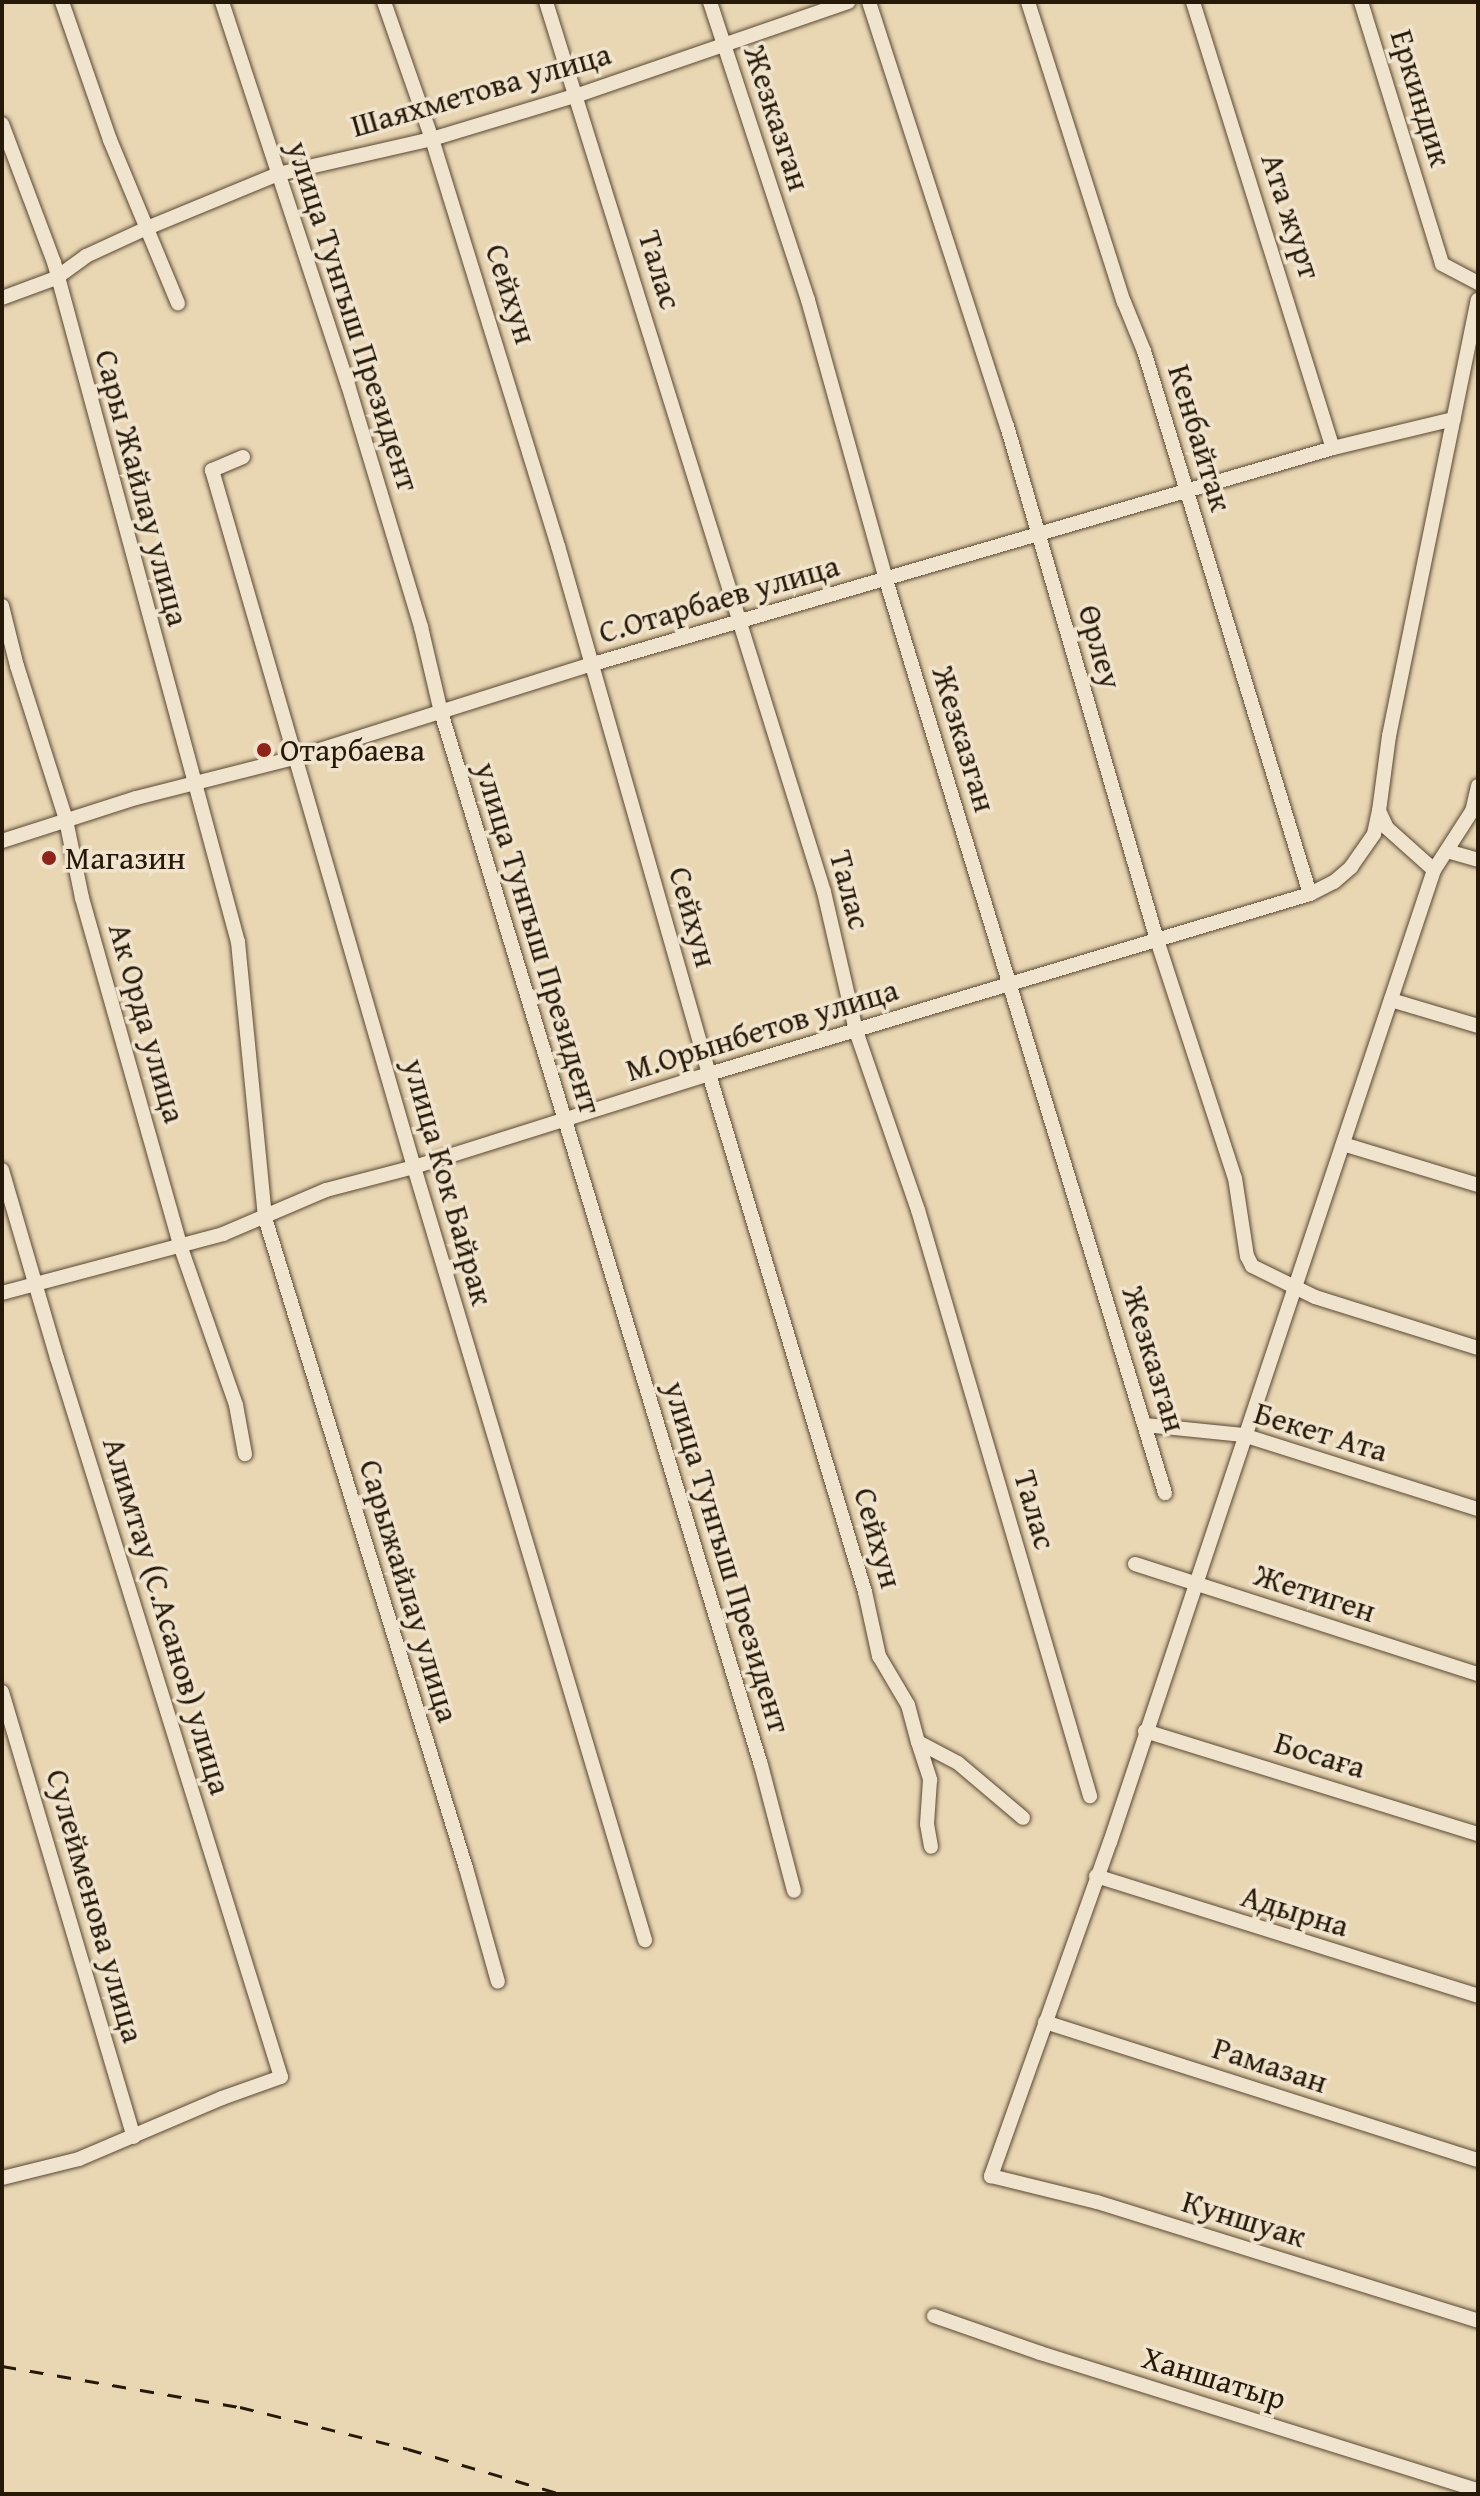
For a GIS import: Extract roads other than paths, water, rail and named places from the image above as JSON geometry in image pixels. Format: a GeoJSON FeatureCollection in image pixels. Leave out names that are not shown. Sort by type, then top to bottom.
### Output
{"type":"FeatureCollection","features":[{"type":"Feature","properties":{"kind":"street"},"geometry":{"type":"LineString","coordinates":[[62,2],[110,140],[178,303]]}},
{"type":"Feature","properties":{"kind":"street","name":"улица Тунгыш Президент"},"geometry":{"type":"LineString","coordinates":[[222,2],[357,415],[421,627],[441,712],[484,847],[563,1120],[761,1765],[794,1891]]}},
{"type":"Feature","properties":{"kind":"street","name":"Сейхун"},"geometry":{"type":"LineString","coordinates":[[384,2],[432,139],[593,664],[709,1074],[815,1417],[865,1592],[879,1656],[908,1705],[930,1780],[927,1824],[931,1847]]}},
{"type":"Feature","properties":{"kind":"street","name":"Талас"},"geometry":{"type":"LineString","coordinates":[[546,2],[578,95],[738,623],[824,892],[856,1031],[918,1210],[1090,1796]]}},
{"type":"Feature","properties":{"kind":"street","name":"Жезказган"},"geometry":{"type":"LineString","coordinates":[[710,2],[808,300],[886,580],[1165,1493]]}},
{"type":"Feature","properties":{"kind":"street","name":"Шаяхметова улица"},"geometry":{"type":"LineString","coordinates":[[2,298],[56,278],[86,256],[147,228],[278,174],[432,139],[578,95],[848,2]]}},
{"type":"Feature","properties":{"kind":"street","name":"Өрлеу"},"geometry":{"type":"LineString","coordinates":[[869,2],[1007,426],[1157,940],[1235,1178],[1247,1256],[1252,1266],[1315,1297],[1478,1348]]}},
{"type":"Feature","properties":{"kind":"street","name":"Кенбайтак"},"geometry":{"type":"LineString","coordinates":[[1028,2],[1186,490],[1310,894]]}},
{"type":"Feature","properties":{"kind":"street","name":"Ата журт"},"geometry":{"type":"LineString","coordinates":[[1193,2],[1333,448]]}},
{"type":"Feature","properties":{"kind":"street","name":"Еркиндик"},"geometry":{"type":"LineString","coordinates":[[1361,2],[1442,264],[1478,283]]}},
{"type":"Feature","properties":{"kind":"street","name":"Сары Жайлау улица"},"geometry":{"type":"LineString","coordinates":[[2,124],[54,262],[161,668],[219,869]]}},
{"type":"Feature","properties":{"kind":"street","name":"М.Орынбетов улица"},"geometry":{"type":"LineString","coordinates":[[2,1293],[180,1245],[265,1218],[326,1190],[414,1167],[709,1074],[1310,894],[1334,882],[1358,859],[1374,834],[1389,736],[1478,300]]}},
{"type":"Feature","properties":{"kind":"street","name":"С.Отарбаев улица"},"geometry":{"type":"LineString","coordinates":[[2,841],[136,798],[294,758],[593,664],[1186,490],[1333,448],[1454,419]]}},
{"type":"Feature","properties":{"kind":"street","name":"улица Кок Байрак"},"geometry":{"type":"LineString","coordinates":[[243,457],[212,470],[414,1167],[645,1940]]}},
{"type":"Feature","properties":{"kind":"street","name":"Ак Орда улица"},"geometry":{"type":"LineString","coordinates":[[2,606],[17,666],[66,820],[82,898],[180,1245],[236,1405],[245,1454]]}},
{"type":"Feature","properties":{"kind":"street"},"geometry":{"type":"LineString","coordinates":[[1045,2022],[1434,870],[1472,811],[1478,786]]}},
{"type":"Feature","properties":{"kind":"street"},"geometry":{"type":"LineString","coordinates":[[1379,811],[1387,828],[1434,870]]}},
{"type":"Feature","properties":{"kind":"street"},"geometry":{"type":"LineString","coordinates":[[1447,851],[1478,860]]}},
{"type":"Feature","properties":{"kind":"street","name":"Сарыжайлау улица"},"geometry":{"type":"LineString","coordinates":[[219,869],[238,942],[246,995],[265,1218],[466,1868],[498,1982]]}},
{"type":"Feature","properties":{"kind":"street"},"geometry":{"type":"LineString","coordinates":[[1391,1000],[1478,1026]]}},
{"type":"Feature","properties":{"kind":"street"},"geometry":{"type":"LineString","coordinates":[[1343,1144],[1478,1185]]}},
{"type":"Feature","properties":{"kind":"street","name":"Алимтау (С.Асанов) улица"},"geometry":{"type":"LineString","coordinates":[[2,1170],[281,2077],[134,2137]]}},
{"type":"Feature","properties":{"kind":"street","name":"Бекет Ата"},"geometry":{"type":"LineString","coordinates":[[1145,1425],[1243,1435],[1269,1447],[1478,1509]]}},
{"type":"Feature","properties":{"kind":"street","name":"Жетиген"},"geometry":{"type":"LineString","coordinates":[[1135,1564],[1478,1674]]}},
{"type":"Feature","properties":{"kind":"street","name":"Сулейменова улица"},"geometry":{"type":"LineString","coordinates":[[2,1692],[134,2137]]}},
{"type":"Feature","properties":{"kind":"street","name":"Босаға"},"geometry":{"type":"LineString","coordinates":[[1145,1731],[1478,1834]]}},
{"type":"Feature","properties":{"kind":"street"},"geometry":{"type":"LineString","coordinates":[[918,1742],[958,1763],[1023,1818]]}},
{"type":"Feature","properties":{"kind":"street","name":"Адырна"},"geometry":{"type":"LineString","coordinates":[[1096,1876],[1478,1996]]}},
{"type":"Feature","properties":{"kind":"street","name":"Рамазан"},"geometry":{"type":"LineString","coordinates":[[1045,2022],[1478,2160]]}},
{"type":"Feature","properties":{"kind":"street","name":"Куншуак"},"geometry":{"type":"LineString","coordinates":[[1045,2022],[991,2176],[1097,2202],[1478,2321]]}},
{"type":"Feature","properties":{"kind":"street"},"geometry":{"type":"LineString","coordinates":[[2,2178],[79,2159],[134,2137]]}},
{"type":"Feature","properties":{"kind":"street","name":"Ханшатыр"},"geometry":{"type":"LineString","coordinates":[[934,2316],[1040,2353],[1478,2490]]}},
{"type":"Feature","properties":{"kind":"railway"},"geometry":{"type":"LineString","coordinates":[[2,2366],[240,2407],[408,2449],[561,2494]]}},
{"type":"Feature","properties":{"kind":"place","name":"Отарбаева"},"geometry":{"type":"Point","coordinates":[264,750]}},
{"type":"Feature","properties":{"kind":"place","name":"Магазин"},"geometry":{"type":"Point","coordinates":[49,858]}}]}
